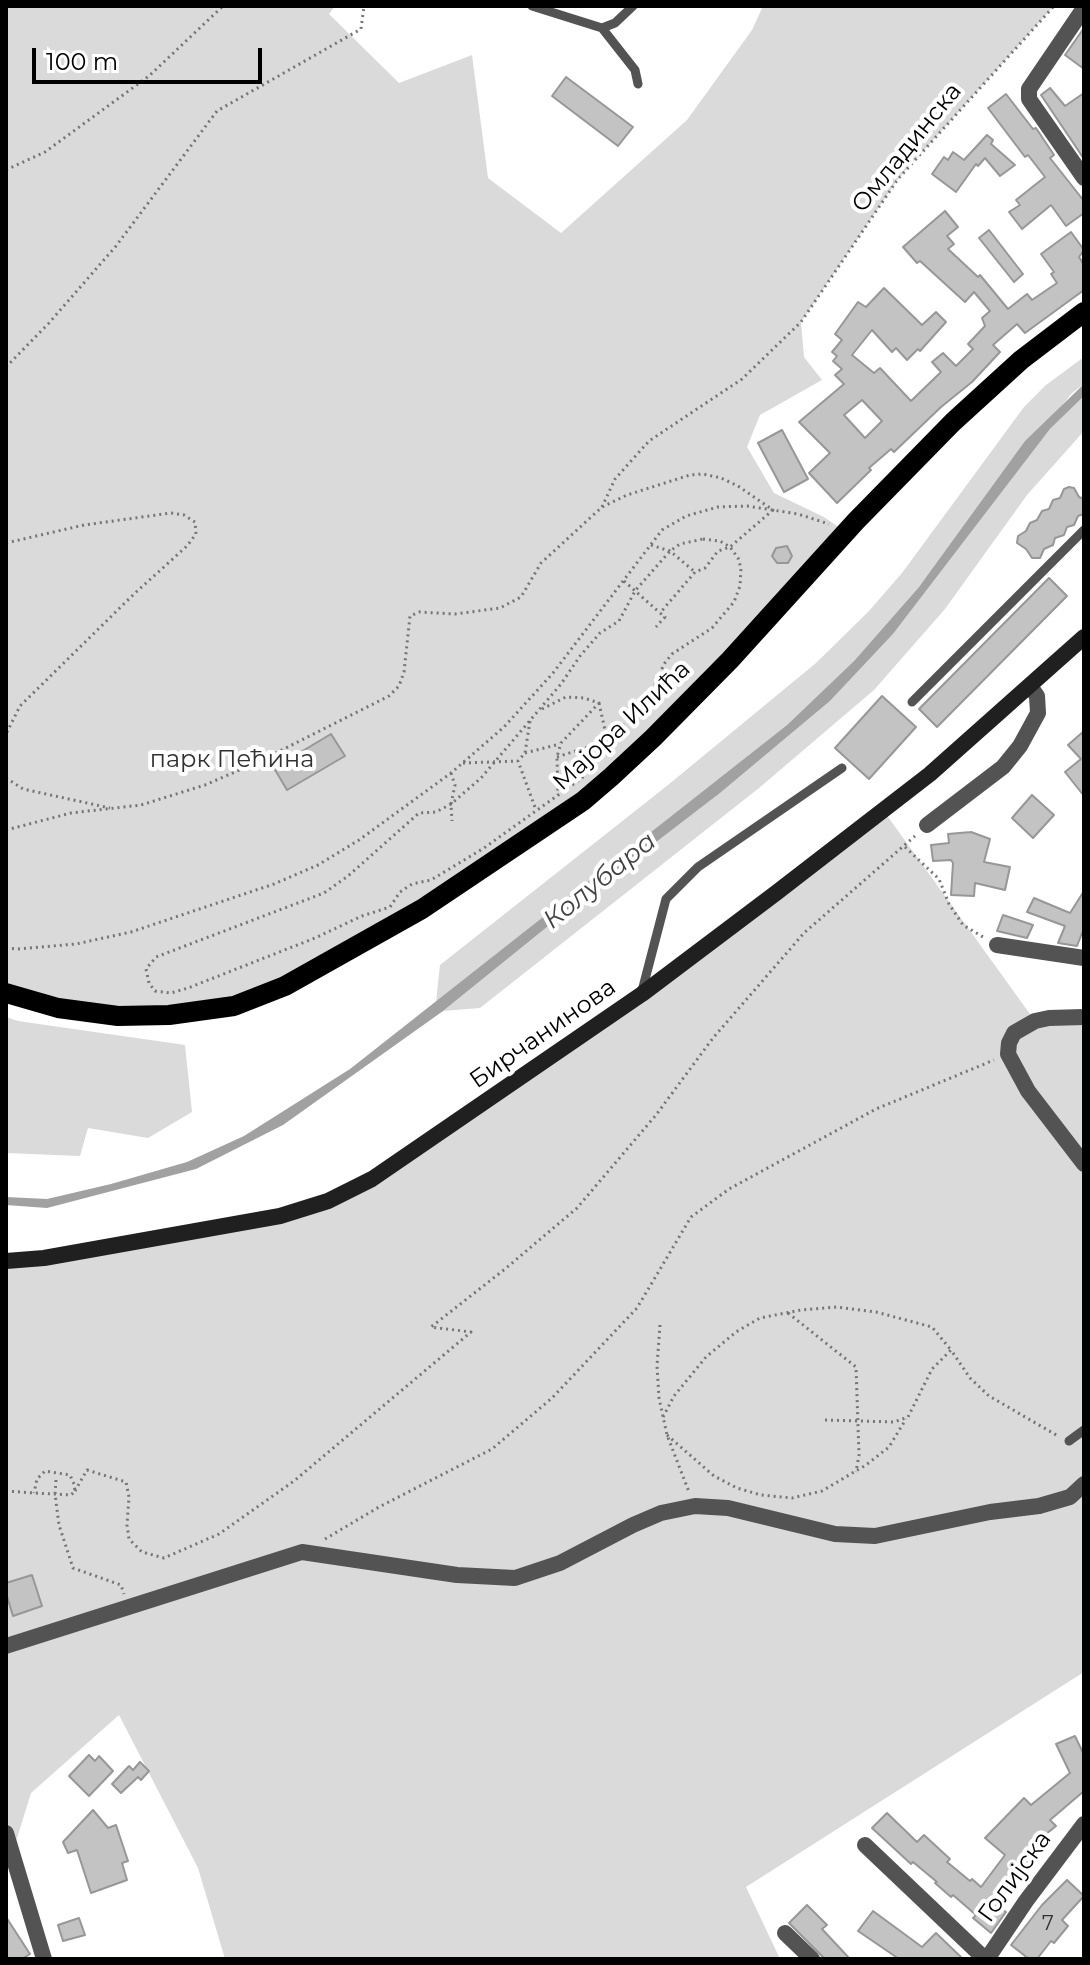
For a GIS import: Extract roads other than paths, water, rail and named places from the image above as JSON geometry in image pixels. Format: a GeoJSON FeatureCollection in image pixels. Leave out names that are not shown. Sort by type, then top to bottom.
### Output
{"type":"FeatureCollection","features":[{"type":"Feature","properties":{"kind":"main road","name":"Мајора Илића"},"geometry":{"type":"LineString","coordinates":[[6,993],[86,1012],[145,1016],[192,1014],[234,1006],[285,986],[422,909],[583,801],[663,728],[846,532],[989,389],[1084,312]]}},
{"type":"Feature","properties":{"kind":"main road","name":"Бирчанинова"},"geometry":{"type":"LineString","coordinates":[[6,1261],[44,1258],[280,1216],[328,1201],[372,1179],[642,994],[930,774],[1084,637]]}},
{"type":"Feature","properties":{"kind":"street"},"geometry":{"type":"LineString","coordinates":[[1084,8],[1037,77],[1029,94],[1029,99],[1084,178]]}},
{"type":"Feature","properties":{"kind":"street"},"geometry":{"type":"LineString","coordinates":[[927,825],[1003,767],[1020,746],[1038,713],[1037,696],[1030,686]]}},
{"type":"Feature","properties":{"kind":"street"},"geometry":{"type":"LineString","coordinates":[[997,945],[1084,958]]}},
{"type":"Feature","properties":{"kind":"street"},"geometry":{"type":"LineString","coordinates":[[1084,1017],[1035,1021],[1014,1033],[1008,1054],[1028,1091],[1084,1164]]}},
{"type":"Feature","properties":{"kind":"street"},"geometry":{"type":"LineString","coordinates":[[6,1646],[302,1552],[457,1575],[515,1578],[560,1563],[661,1513],[695,1506],[740,1511],[835,1534],[875,1536],[990,1512],[1039,1506],[1070,1497],[1084,1484]]}},
{"type":"Feature","properties":{"kind":"street","name":"Голијска"},"geometry":{"type":"LineString","coordinates":[[986,1959],[1084,1824]]}},
{"type":"Feature","properties":{"kind":"street"},"geometry":{"type":"LineString","coordinates":[[6,1833],[44,1959]]}},
{"type":"Feature","properties":{"kind":"street"},"geometry":{"type":"LineString","coordinates":[[865,1845],[986,1959]]}},
{"type":"Feature","properties":{"kind":"street"},"geometry":{"type":"LineString","coordinates":[[785,1933],[812,1959]]}},
{"type":"Feature","properties":{"kind":"lane"},"geometry":{"type":"LineString","coordinates":[[532,6],[557,9],[602,28],[635,70],[638,84]]}},
{"type":"Feature","properties":{"kind":"lane"},"geometry":{"type":"LineString","coordinates":[[602,28],[615,23],[633,6]]}},
{"type":"Feature","properties":{"kind":"lane"},"geometry":{"type":"LineString","coordinates":[[912,702],[1084,530]]}},
{"type":"Feature","properties":{"kind":"lane"},"geometry":{"type":"LineString","coordinates":[[642,994],[666,899],[698,867],[842,768]]}},
{"type":"Feature","properties":{"kind":"lane"},"geometry":{"type":"LineString","coordinates":[[1069,1441],[1084,1430]]}},
{"type":"Feature","properties":{"kind":"water","name":"Колубара"},"geometry":{"type":"Polygon","coordinates":[[[1084,384],[1084,396],[1050,429],[893,634],[830,701],[720,793],[443,1011],[283,1125],[196,1169],[47,1208],[6,1205],[6,1197],[47,1199],[187,1162],[244,1136],[350,1069],[787,725],[854,661],[919,587],[1025,441],[1084,384]]]}},
{"type":"Feature","properties":{"kind":"park label","name":"парк Пећина"},"geometry":{"type":"Point","coordinates":[232,760]}}]}
